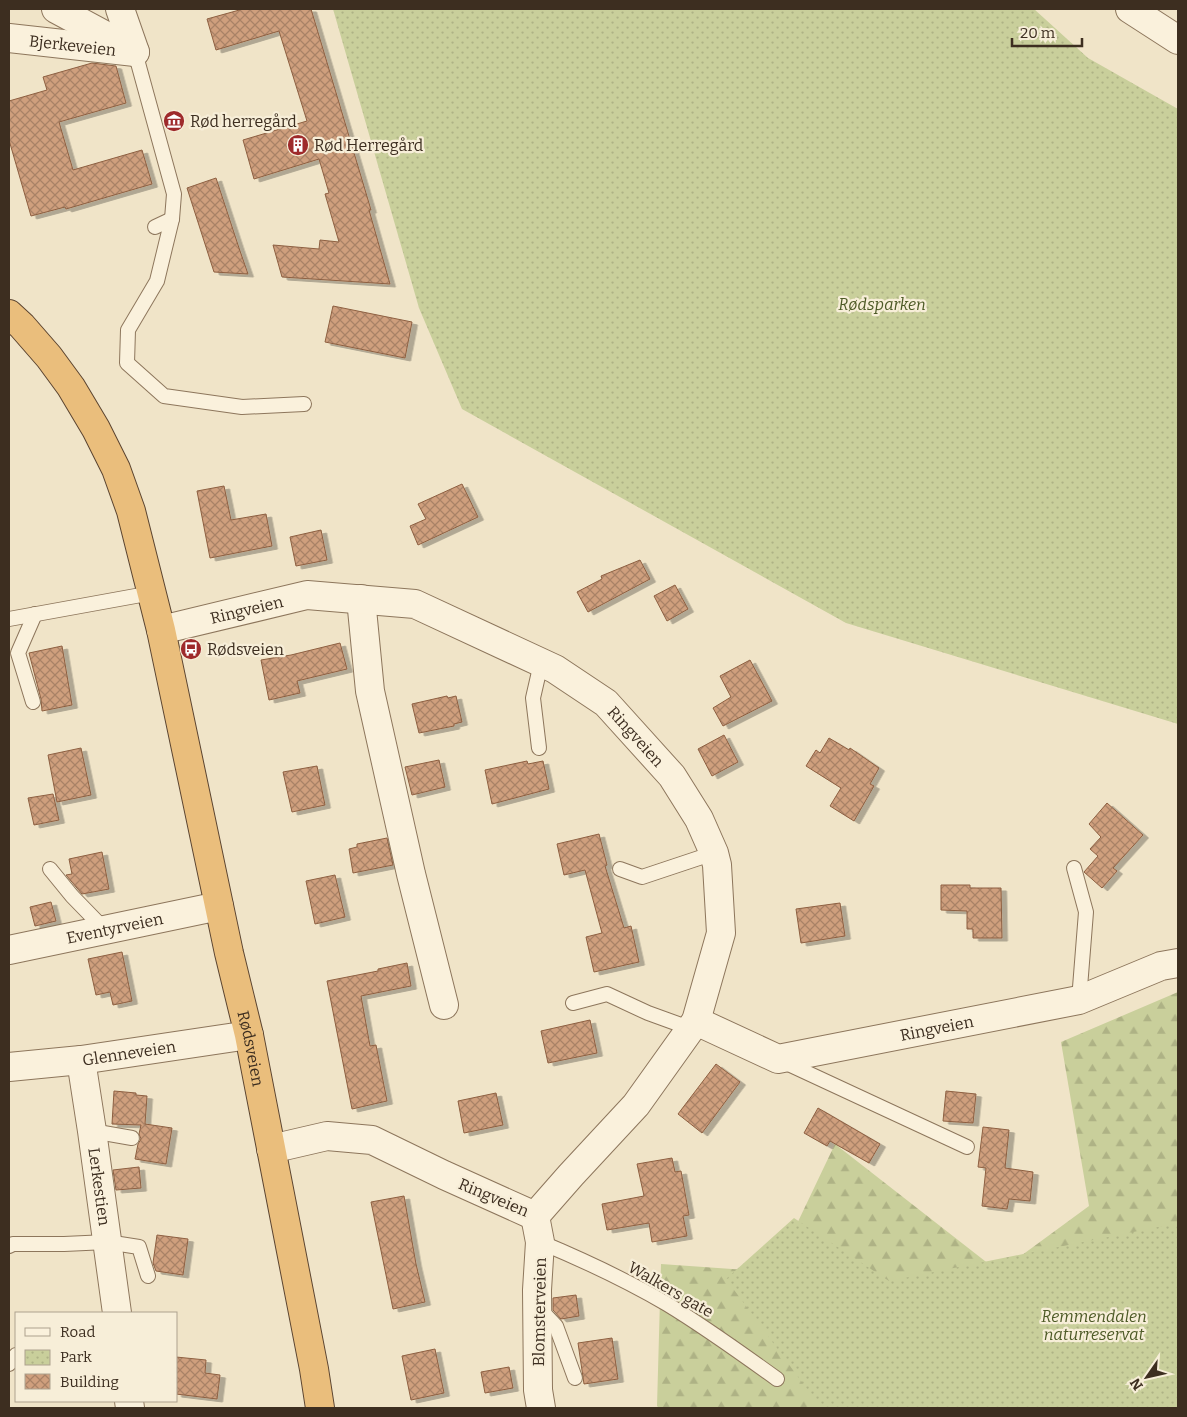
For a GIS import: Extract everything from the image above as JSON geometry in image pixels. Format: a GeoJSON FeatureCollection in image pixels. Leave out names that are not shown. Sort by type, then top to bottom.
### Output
{"type":"FeatureCollection","features":[{"type":"Feature","properties":{"kind":"highway","name":"Rødsveien"},"geometry":{"type":"LineString","coordinates":[[9,314],[49,357],[71,387],[112,461],[131,511],[161,630],[219,906],[249,1036],[320,1408]]}},
{"type":"Feature","properties":{"kind":"street"},"geometry":{"type":"LineString","coordinates":[[56,9],[135,52]]}},
{"type":"Feature","properties":{"kind":"street"},"geometry":{"type":"LineString","coordinates":[[120,9],[135,52]]}},
{"type":"Feature","properties":{"kind":"street"},"geometry":{"type":"LineString","coordinates":[[1130,9],[1178,40]]}},
{"type":"Feature","properties":{"kind":"street","name":"Bjerkeveien"},"geometry":{"type":"LineString","coordinates":[[9,38],[135,52]]}},
{"type":"Feature","properties":{"kind":"street","name":"Ringveien"},"geometry":{"type":"LineString","coordinates":[[161,630],[307,595],[415,604],[555,669],[606,703],[672,776],[699,819],[714,853],[717,865],[721,933],[694,1025],[636,1105],[571,1174],[538,1229],[444,1176],[372,1140],[327,1136],[272,1149]]}},
{"type":"Feature","properties":{"kind":"street"},"geometry":{"type":"LineString","coordinates":[[361,599],[372,699],[411,874],[444,1005]]}},
{"type":"Feature","properties":{"kind":"street","name":"Eventyrveien"},"geometry":{"type":"LineString","coordinates":[[10,946],[105,930],[219,906]]}},
{"type":"Feature","properties":{"kind":"street","name":"Ringveien"},"geometry":{"type":"LineString","coordinates":[[778,1059],[1079,1000],[1161,966],[1178,962]]}},
{"type":"Feature","properties":{"kind":"street"},"geometry":{"type":"LineString","coordinates":[[694,1025],[778,1059]]}},
{"type":"Feature","properties":{"kind":"street","name":"Glenneveien"},"geometry":{"type":"LineString","coordinates":[[9,1067],[80,1060],[249,1036]]}},
{"type":"Feature","properties":{"kind":"street","name":"Lerkestien"},"geometry":{"type":"LineString","coordinates":[[80,1060],[92,1131],[117,1312]]}},
{"type":"Feature","properties":{"kind":"street","name":"Blomsterveien"},"geometry":{"type":"LineString","coordinates":[[538,1229],[538,1390],[541,1408]]}},
{"type":"Feature","properties":{"kind":"lane"},"geometry":{"type":"LineString","coordinates":[[135,52],[174,194],[172,219],[158,281],[128,330],[127,363],[164,396],[242,408],[304,404]]}},
{"type":"Feature","properties":{"kind":"lane"},"geometry":{"type":"LineString","coordinates":[[155,227],[172,219]]}},
{"type":"Feature","properties":{"kind":"lane"},"geometry":{"type":"LineString","coordinates":[[9,619],[152,593]]}},
{"type":"Feature","properties":{"kind":"lane"},"geometry":{"type":"LineString","coordinates":[[33,702],[18,653],[35,614]]}},
{"type":"Feature","properties":{"kind":"lane"},"geometry":{"type":"LineString","coordinates":[[539,748],[533,698],[541,663]]}},
{"type":"Feature","properties":{"kind":"lane"},"geometry":{"type":"LineString","coordinates":[[620,869],[642,877],[714,853]]}},
{"type":"Feature","properties":{"kind":"lane"},"geometry":{"type":"LineString","coordinates":[[1074,868],[1086,912],[1079,1000]]}},
{"type":"Feature","properties":{"kind":"lane"},"geometry":{"type":"LineString","coordinates":[[50,869],[72,896],[105,930]]}},
{"type":"Feature","properties":{"kind":"lane"},"geometry":{"type":"LineString","coordinates":[[573,1003],[607,994],[648,1013],[694,1025]]}},
{"type":"Feature","properties":{"kind":"lane"},"geometry":{"type":"LineString","coordinates":[[778,1059],[967,1147]]}},
{"type":"Feature","properties":{"kind":"lane"},"geometry":{"type":"LineString","coordinates":[[92,1131],[132,1138]]}},
{"type":"Feature","properties":{"kind":"lane","name":"Walkers gate"},"geometry":{"type":"LineString","coordinates":[[538,1229],[597,1267],[666,1304],[718,1336],[777,1379]]}},
{"type":"Feature","properties":{"kind":"lane"},"geometry":{"type":"LineString","coordinates":[[9,1246],[106,1242],[139,1247],[148,1276]]}},
{"type":"Feature","properties":{"kind":"lane"},"geometry":{"type":"LineString","coordinates":[[537,1305],[556,1326],[575,1378]]}},
{"type":"Feature","properties":{"kind":"green space","name":"Rødsparken"},"geometry":{"type":"Polygon","coordinates":[[[333,9],[1034,9],[1088,58],[1178,109],[1178,724],[846,623],[462,409],[419,308],[333,9]]]}},
{"type":"Feature","properties":{"kind":"green space"},"geometry":{"type":"Polygon","coordinates":[[[1178,992],[1178,1408],[659,1408],[657,1406],[661,1264],[774,1272],[835,1144],[999,1272],[1089,1206],[1061,1042],[1178,992]]]}},
{"type":"Feature","properties":{"kind":"green space","name":"Remmendalen naturreservat"},"geometry":{"type":"Polygon","coordinates":[[[794,1218],[889,1281],[1178,1223],[1178,1408],[821,1408],[726,1279],[794,1218]]]}},
{"type":"Feature","properties":{"kind":"building","name":"Rød Herregård"},"geometry":{"type":"Polygon","coordinates":[[[243,9],[311,9],[371,210],[369,210],[390,284],[282,277],[273,245],[319,249],[320,240],[339,242],[325,194],[329,193],[319,159],[254,179],[243,140],[307,121],[279,31],[216,50],[207,19],[243,9]]]}},
{"type":"Feature","properties":{"kind":"building"},"geometry":{"type":"Polygon","coordinates":[[[92,63],[116,66],[126,103],[59,122],[73,170],[142,150],[152,184],[66,209],[65,207],[31,216],[9,140],[9,101],[47,90],[43,77],[92,63]]]}},
{"type":"Feature","properties":{"kind":"building"},"geometry":{"type":"Polygon","coordinates":[[[216,178],[248,274],[214,272],[187,188],[216,178]]]}},
{"type":"Feature","properties":{"kind":"building"},"geometry":{"type":"Polygon","coordinates":[[[333,306],[412,322],[405,358],[325,342],[333,306]]]}},
{"type":"Feature","properties":{"kind":"building"},"geometry":{"type":"Polygon","coordinates":[[[462,484],[478,517],[418,545],[410,526],[426,519],[418,504],[462,484]]]}},
{"type":"Feature","properties":{"kind":"building"},"geometry":{"type":"Polygon","coordinates":[[[224,486],[231,520],[266,514],[272,546],[210,558],[197,491],[224,486]]]}},
{"type":"Feature","properties":{"kind":"building"},"geometry":{"type":"Polygon","coordinates":[[[321,530],[327,560],[296,566],[290,537],[321,530]]]}},
{"type":"Feature","properties":{"kind":"building"},"geometry":{"type":"Polygon","coordinates":[[[640,560],[650,579],[588,612],[577,592],[602,579],[601,576],[640,560]]]}},
{"type":"Feature","properties":{"kind":"building"},"geometry":{"type":"Polygon","coordinates":[[[675,585],[688,609],[667,621],[654,596],[675,585]]]}},
{"type":"Feature","properties":{"kind":"building"},"geometry":{"type":"Polygon","coordinates":[[[340,643],[347,669],[297,681],[300,693],[269,700],[261,660],[340,643]]]}},
{"type":"Feature","properties":{"kind":"building"},"geometry":{"type":"Polygon","coordinates":[[[62,646],[72,705],[42,711],[41,699],[29,653],[62,646]]]}},
{"type":"Feature","properties":{"kind":"building"},"geometry":{"type":"Polygon","coordinates":[[[750,660],[772,701],[723,726],[713,708],[731,697],[720,676],[750,660]]]}},
{"type":"Feature","properties":{"kind":"building"},"geometry":{"type":"Polygon","coordinates":[[[447,696],[448,698],[456,696],[462,722],[454,724],[454,726],[419,733],[412,704],[447,696]]]}},
{"type":"Feature","properties":{"kind":"building"},"geometry":{"type":"Polygon","coordinates":[[[724,735],[738,762],[712,776],[698,749],[724,735]]]}},
{"type":"Feature","properties":{"kind":"building"},"geometry":{"type":"Polygon","coordinates":[[[829,738],[849,750],[850,748],[879,768],[870,784],[874,786],[854,821],[830,806],[841,788],[806,766],[816,750],[820,753],[829,738]]]}},
{"type":"Feature","properties":{"kind":"building"},"geometry":{"type":"Polygon","coordinates":[[[81,748],[91,795],[57,802],[48,755],[81,748]]]}},
{"type":"Feature","properties":{"kind":"building"},"geometry":{"type":"Polygon","coordinates":[[[439,760],[445,787],[412,795],[405,767],[439,760]]]}},
{"type":"Feature","properties":{"kind":"building"},"geometry":{"type":"Polygon","coordinates":[[[527,761],[528,764],[543,761],[549,789],[492,804],[485,770],[527,761]]]}},
{"type":"Feature","properties":{"kind":"building"},"geometry":{"type":"Polygon","coordinates":[[[317,766],[325,805],[292,812],[283,772],[317,766]]]}},
{"type":"Feature","properties":{"kind":"building"},"geometry":{"type":"Polygon","coordinates":[[[53,794],[59,820],[34,825],[28,798],[53,794]]]}},
{"type":"Feature","properties":{"kind":"building"},"geometry":{"type":"Polygon","coordinates":[[[1107,803],[1143,835],[1113,868],[1117,871],[1102,888],[1084,872],[1098,856],[1090,849],[1101,837],[1089,824],[1107,803]]]}},
{"type":"Feature","properties":{"kind":"building"},"geometry":{"type":"Polygon","coordinates":[[[599,834],[607,865],[605,866],[624,928],[631,926],[639,962],[594,972],[586,937],[602,933],[585,870],[564,875],[557,844],[599,834]]]}},
{"type":"Feature","properties":{"kind":"building"},"geometry":{"type":"Polygon","coordinates":[[[387,838],[393,865],[353,873],[349,849],[357,847],[357,844],[387,838]]]}},
{"type":"Feature","properties":{"kind":"building"},"geometry":{"type":"Polygon","coordinates":[[[102,852],[109,889],[82,894],[66,875],[72,874],[69,859],[102,852]]]}},
{"type":"Feature","properties":{"kind":"building"},"geometry":{"type":"Polygon","coordinates":[[[335,875],[345,917],[315,924],[306,881],[335,875]]]}},
{"type":"Feature","properties":{"kind":"building"},"geometry":{"type":"Polygon","coordinates":[[[941,885],[970,885],[970,888],[1001,888],[1002,938],[973,938],[973,929],[967,929],[967,911],[941,910],[941,885]]]}},
{"type":"Feature","properties":{"kind":"building"},"geometry":{"type":"Polygon","coordinates":[[[51,902],[56,921],[35,926],[30,907],[51,902]]]}},
{"type":"Feature","properties":{"kind":"building"},"geometry":{"type":"Polygon","coordinates":[[[840,903],[845,936],[801,943],[796,909],[840,903]]]}},
{"type":"Feature","properties":{"kind":"building"},"geometry":{"type":"Polygon","coordinates":[[[122,952],[132,1001],[113,1005],[110,992],[96,995],[88,959],[122,952]]]}},
{"type":"Feature","properties":{"kind":"building"},"geometry":{"type":"Polygon","coordinates":[[[407,963],[411,986],[361,996],[370,1046],[376,1045],[387,1101],[352,1109],[327,981],[407,963]]]}},
{"type":"Feature","properties":{"kind":"building"},"geometry":{"type":"Polygon","coordinates":[[[590,1020],[597,1053],[548,1063],[541,1031],[590,1020]]]}},
{"type":"Feature","properties":{"kind":"building"},"geometry":{"type":"Polygon","coordinates":[[[716,1064],[740,1082],[702,1133],[678,1114],[716,1064]]]}},
{"type":"Feature","properties":{"kind":"building"},"geometry":{"type":"Polygon","coordinates":[[[114,1091],[147,1096],[145,1124],[172,1128],[166,1164],[135,1159],[141,1139],[139,1134],[141,1125],[112,1124],[114,1091]]]}},
{"type":"Feature","properties":{"kind":"building"},"geometry":{"type":"Polygon","coordinates":[[[946,1091],[976,1094],[973,1123],[943,1121],[946,1091]]]}},
{"type":"Feature","properties":{"kind":"building"},"geometry":{"type":"Polygon","coordinates":[[[496,1093],[503,1125],[464,1133],[458,1101],[496,1093]]]}},
{"type":"Feature","properties":{"kind":"building"},"geometry":{"type":"Polygon","coordinates":[[[818,1108],[880,1144],[869,1163],[830,1141],[827,1146],[804,1133],[818,1108]]]}},
{"type":"Feature","properties":{"kind":"building"},"geometry":{"type":"Polygon","coordinates":[[[983,1127],[1009,1130],[1005,1168],[1033,1172],[1030,1201],[1009,1199],[1007,1209],[982,1206],[986,1168],[978,1167],[983,1127]]]}},
{"type":"Feature","properties":{"kind":"building"},"geometry":{"type":"Polygon","coordinates":[[[672,1158],[675,1172],[681,1171],[689,1215],[683,1216],[687,1236],[652,1242],[649,1223],[607,1230],[602,1204],[644,1196],[637,1164],[672,1158]]]}},
{"type":"Feature","properties":{"kind":"building"},"geometry":{"type":"Polygon","coordinates":[[[139,1167],[141,1188],[116,1190],[113,1170],[139,1167]]]}},
{"type":"Feature","properties":{"kind":"building"},"geometry":{"type":"Polygon","coordinates":[[[404,1196],[425,1302],[393,1309],[371,1202],[404,1196]]]}},
{"type":"Feature","properties":{"kind":"building"},"geometry":{"type":"Polygon","coordinates":[[[157,1235],[188,1239],[183,1275],[156,1271],[153,1263],[157,1235]]]}},
{"type":"Feature","properties":{"kind":"building"},"geometry":{"type":"Polygon","coordinates":[[[576,1295],[579,1316],[561,1319],[553,1310],[553,1298],[576,1295]]]}},
{"type":"Feature","properties":{"kind":"building"},"geometry":{"type":"Polygon","coordinates":[[[612,1338],[618,1379],[584,1384],[578,1343],[612,1338]]]}},
{"type":"Feature","properties":{"kind":"building"},"geometry":{"type":"Polygon","coordinates":[[[435,1349],[444,1393],[411,1400],[402,1356],[435,1349]]]}},
{"type":"Feature","properties":{"kind":"building"},"geometry":{"type":"Polygon","coordinates":[[[178,1357],[206,1360],[205,1373],[220,1375],[217,1399],[178,1394],[178,1357]]]}},
{"type":"Feature","properties":{"kind":"building"},"geometry":{"type":"Polygon","coordinates":[[[509,1367],[513,1388],[485,1393],[481,1372],[509,1367]]]}},
{"type":"Feature","properties":{"kind":"place","name":"Rød herregård"},"geometry":{"type":"Point","coordinates":[174,121]}},
{"type":"Feature","properties":{"kind":"place","name":"Rød Herregård"},"geometry":{"type":"Point","coordinates":[298,145]}},
{"type":"Feature","properties":{"kind":"place","name":"Rødsveien"},"geometry":{"type":"Point","coordinates":[191,649]}}]}
